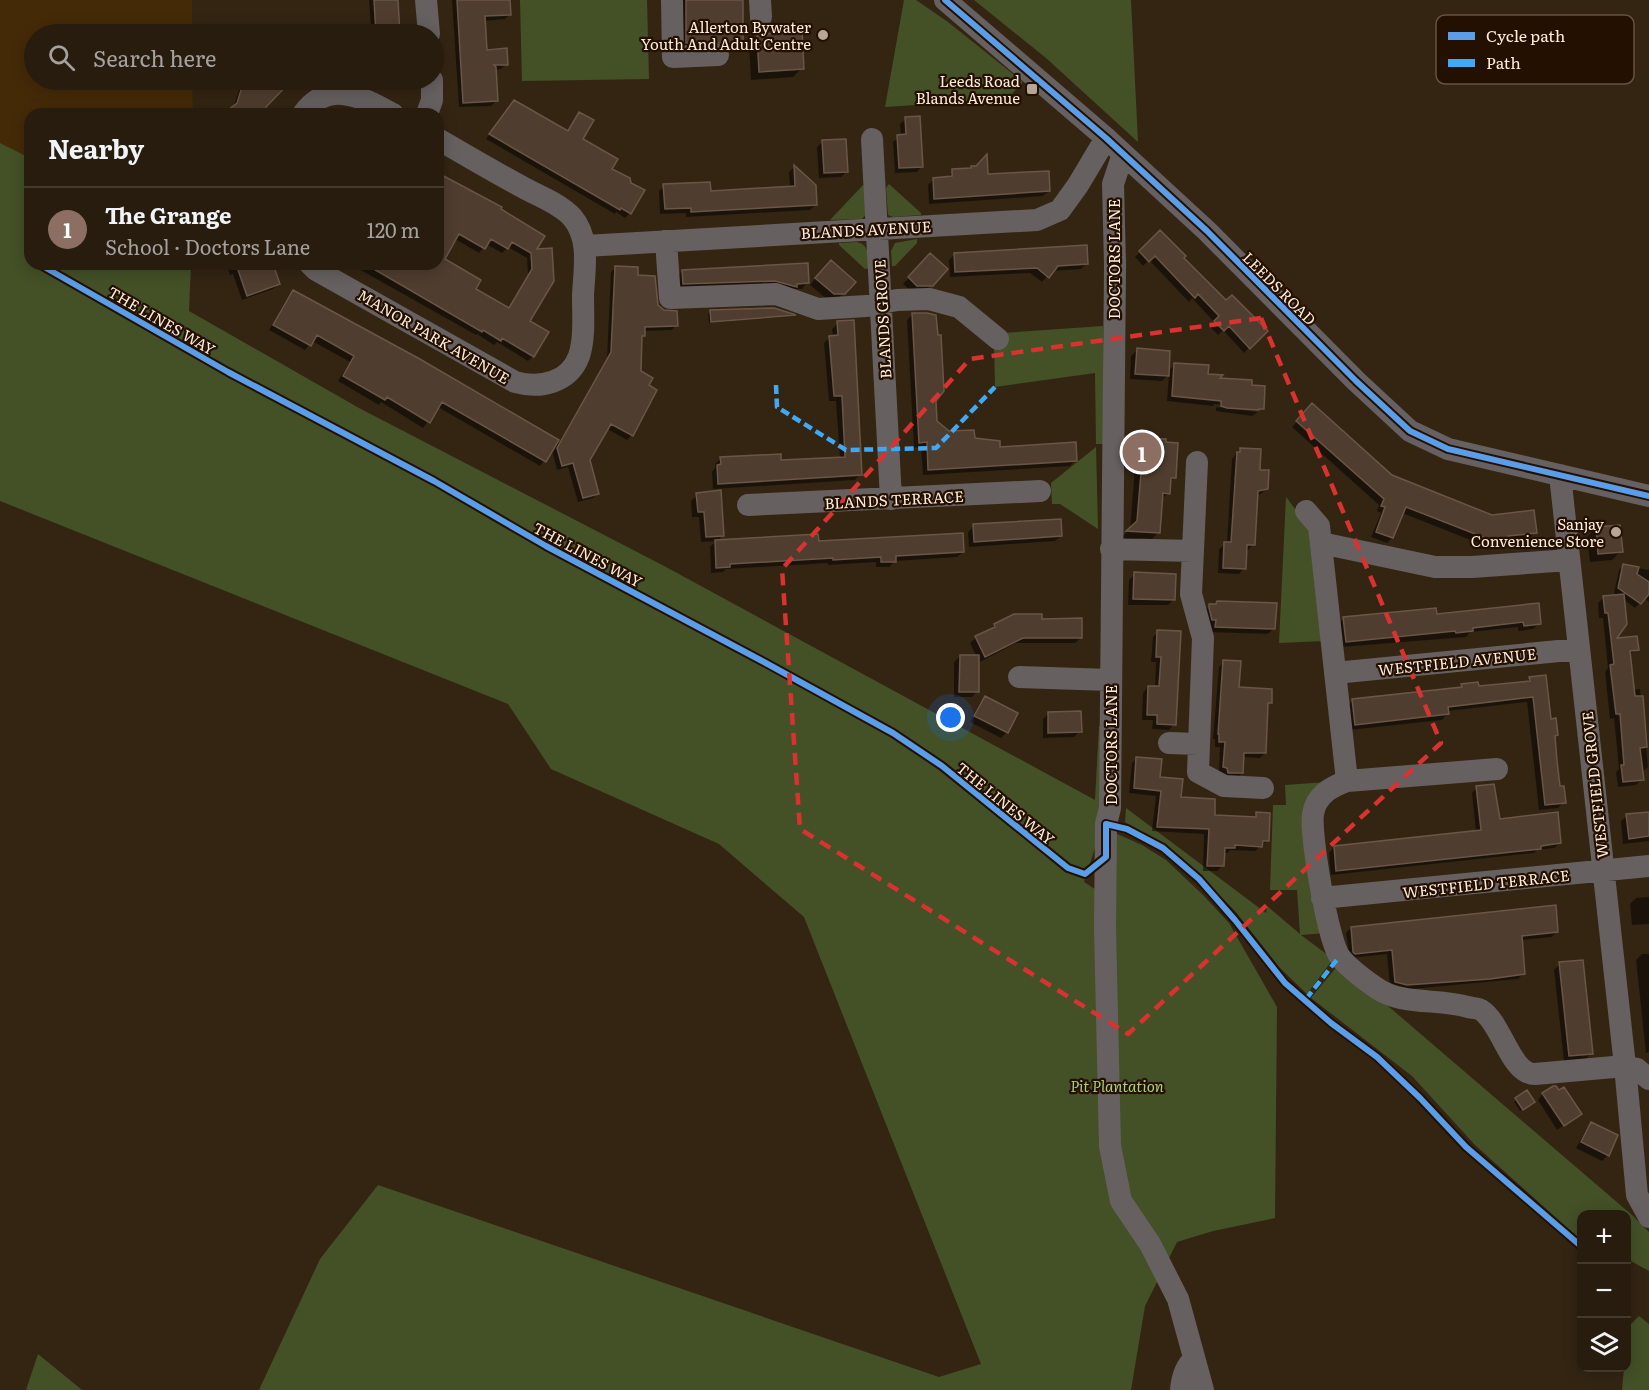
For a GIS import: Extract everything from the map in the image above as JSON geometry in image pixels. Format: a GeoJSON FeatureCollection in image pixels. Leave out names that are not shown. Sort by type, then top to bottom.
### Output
{"type":"FeatureCollection","features":[{"type":"Feature","properties":{"kind":"street"},"geometry":{"type":"LineString","coordinates":[[426,0],[428,24]]}},
{"type":"Feature","properties":{"kind":"street"},"geometry":{"type":"LineString","coordinates":[[672,0],[674,57],[718,55]]}},
{"type":"Feature","properties":{"kind":"street","name":"LEEDS ROAD"},"geometry":{"type":"LineString","coordinates":[[945,0],[1106,138],[1207,231],[1356,381],[1410,431],[1448,449],[1649,496]]}},
{"type":"Feature","properties":{"kind":"street"},"geometry":{"type":"LineString","coordinates":[[430,108],[432,90]]}},
{"type":"Feature","properties":{"kind":"street"},"geometry":{"type":"LineString","coordinates":[[309,108],[316,101],[330,95],[346,93],[360,96],[382,108]]}},
{"type":"Feature","properties":{"kind":"street","name":"BLANDS AVENUE"},"geometry":{"type":"LineString","coordinates":[[585,246],[1037,220],[1060,210],[1106,138]]}},
{"type":"Feature","properties":{"kind":"street","name":"BLANDS GROVE"},"geometry":{"type":"LineString","coordinates":[[872,139],[891,499]]}},
{"type":"Feature","properties":{"kind":"street","name":"MANOR PARK AVENUE"},"geometry":{"type":"LineString","coordinates":[[316,270],[515,382],[530,386],[545,385],[560,379],[572,369],[579,356],[582,340],[585,246],[580,229],[564,209],[444,142]]}},
{"type":"Feature","properties":{"kind":"street","name":"DOCTORS LANE"},"geometry":{"type":"LineString","coordinates":[[1123,154],[1113,184],[1110,808],[1106,824],[1105,928],[1110,1146],[1121,1201],[1150,1244],[1178,1299],[1203,1390]]}},
{"type":"Feature","properties":{"kind":"street"},"geometry":{"type":"LineString","coordinates":[[666,241],[670,298],[776,294],[818,309],[897,300],[929,299],[959,307],[998,339]]}},
{"type":"Feature","properties":{"kind":"street"},"geometry":{"type":"LineString","coordinates":[[1197,462],[1191,594],[1203,638],[1198,772],[1224,786],[1263,788]]}},
{"type":"Feature","properties":{"kind":"street","name":"WESTFIELD GROVE"},"geometry":{"type":"LineString","coordinates":[[1560,475],[1637,1195],[1649,1217]]}},
{"type":"Feature","properties":{"kind":"street","name":"BLANDS TERRACE"},"geometry":{"type":"LineString","coordinates":[[748,505],[1040,491]]}},
{"type":"Feature","properties":{"kind":"street"},"geometry":{"type":"LineString","coordinates":[[1306,511],[1319,526],[1322,543],[1347,781]]}},
{"type":"Feature","properties":{"kind":"street"},"geometry":{"type":"LineString","coordinates":[[1322,543],[1434,567],[1472,567],[1569,560]]}},
{"type":"Feature","properties":{"kind":"street"},"geometry":{"type":"LineString","coordinates":[[1111,549],[1193,551]]}},
{"type":"Feature","properties":{"kind":"street","name":"WESTFIELD AVENUE"},"geometry":{"type":"LineString","coordinates":[[1335,673],[1579,649]]}},
{"type":"Feature","properties":{"kind":"street"},"geometry":{"type":"LineString","coordinates":[[1019,677],[1110,680]]}},
{"type":"Feature","properties":{"kind":"street"},"geometry":{"type":"LineString","coordinates":[[1169,743],[1198,744]]}},
{"type":"Feature","properties":{"kind":"street"},"geometry":{"type":"LineString","coordinates":[[1497,769],[1347,781],[1332,787],[1320,798],[1313,814],[1322,898],[1339,957],[1377,988],[1402,998],[1455,1003],[1482,1011],[1500,1034],[1519,1066],[1526,1072],[1535,1074],[1625,1066],[1637,1069],[1649,1079]]}},
{"type":"Feature","properties":{"kind":"street","name":"WESTFIELD TERRACE"},"geometry":{"type":"LineString","coordinates":[[1322,898],[1649,866]]}},
{"type":"Feature","properties":{"kind":"street"},"geometry":{"type":"LineString","coordinates":[[1181,1390],[1182,1380],[1189,1364],[1194,1359]]}},
{"type":"Feature","properties":{"kind":"highlighted area"},"geometry":{"type":"Polygon","coordinates":[[[1261,318],[1441,743],[1128,1034],[800,829],[782,569],[970,359],[1261,318]]]}},
{"type":"Feature","properties":{"kind":"shaded area"},"geometry":{"type":"Polygon","coordinates":[[[0,0],[192,0],[192,24],[24,24],[24,90],[192,90],[193,108],[24,108],[24,155],[0,143],[0,0]]]}},
{"type":"Feature","properties":{"kind":"green space"},"geometry":{"type":"Polygon","coordinates":[[[520,0],[647,0],[649,79],[522,81],[520,0]]]}},
{"type":"Feature","properties":{"kind":"green space"},"geometry":{"type":"Polygon","coordinates":[[[904,0],[916,0],[948,22],[1023,82],[1007,99],[885,107],[904,0]]]}},
{"type":"Feature","properties":{"kind":"green space"},"geometry":{"type":"Polygon","coordinates":[[[974,0],[1131,0],[1138,142],[1046,58],[974,0]]]}},
{"type":"Feature","properties":{"kind":"green space","name":"Pit Plantation"},"geometry":{"type":"Polygon","coordinates":[[[0,143],[24,155],[24,270],[191,270],[189,311],[359,408],[666,567],[1095,800],[1099,726],[1107,729],[1103,823],[1084,882],[1101,893],[1115,833],[1142,845],[1166,860],[1229,923],[1277,1007],[1275,1218],[1213,1231],[1177,1242],[1145,1306],[1131,1390],[259,1390],[320,1259],[378,1185],[939,1377],[981,1364],[804,917],[719,844],[551,769],[508,704],[0,501],[0,143]]]}},
{"type":"Feature","properties":{"kind":"green space"},"geometry":{"type":"Polygon","coordinates":[[[889,184],[921,215],[893,217],[888,215],[886,188],[889,184]]]}},
{"type":"Feature","properties":{"kind":"green space"},"geometry":{"type":"Polygon","coordinates":[[[863,185],[866,187],[867,213],[862,219],[830,220],[863,185]]]}},
{"type":"Feature","properties":{"kind":"green space"},"geometry":{"type":"Polygon","coordinates":[[[917,239],[917,243],[895,266],[892,266],[891,251],[895,243],[917,239]]]}},
{"type":"Feature","properties":{"kind":"green space"},"geometry":{"type":"Polygon","coordinates":[[[857,242],[866,249],[870,268],[865,269],[839,245],[839,243],[857,242]]]}},
{"type":"Feature","properties":{"kind":"green space"},"geometry":{"type":"Polygon","coordinates":[[[1103,326],[1104,444],[1096,444],[1095,373],[995,387],[994,343],[1002,333],[1103,326]]]}},
{"type":"Feature","properties":{"kind":"green space"},"geometry":{"type":"Polygon","coordinates":[[[1096,447],[1098,529],[1060,504],[1052,504],[1051,483],[1096,447]]]}},
{"type":"Feature","properties":{"kind":"green space"},"geometry":{"type":"Polygon","coordinates":[[[1286,497],[1312,531],[1324,641],[1279,643],[1286,497]]]}},
{"type":"Feature","properties":{"kind":"green space"},"geometry":{"type":"Polygon","coordinates":[[[1327,782],[1314,793],[1326,933],[1301,935],[1333,959],[1307,994],[1280,968],[1235,911],[1203,879],[1163,845],[1125,822],[1126,808],[1266,913],[1267,906],[1300,934],[1297,890],[1270,890],[1273,805],[1286,805],[1285,785],[1327,782]]]}},
{"type":"Feature","properties":{"kind":"green space"},"geometry":{"type":"Polygon","coordinates":[[[1339,964],[1626,1210],[1577,1210],[1577,1236],[1475,1145],[1412,1076],[1311,998],[1339,964]]]}},
{"type":"Feature","properties":{"kind":"green space"},"geometry":{"type":"Polygon","coordinates":[[[1631,1214],[1649,1232],[1649,1271],[1631,1261],[1631,1214]]]}},
{"type":"Feature","properties":{"kind":"green space"},"geometry":{"type":"Polygon","coordinates":[[[1639,1316],[1649,1324],[1649,1390],[1622,1390],[1624,1372],[1631,1372],[1631,1324],[1639,1316]]]}},
{"type":"Feature","properties":{"kind":"green space"},"geometry":{"type":"Polygon","coordinates":[[[38,1354],[82,1390],[26,1390],[38,1354]]]}},
{"type":"Feature","properties":{"kind":"building"},"geometry":{"type":"Polygon","coordinates":[[[374,0],[398,0],[399,24],[375,24],[374,0]]]}},
{"type":"Feature","properties":{"kind":"building"},"geometry":{"type":"Polygon","coordinates":[[[457,0],[510,0],[511,15],[485,16],[487,50],[507,48],[508,65],[494,65],[498,101],[463,103],[457,0]]]}},
{"type":"Feature","properties":{"kind":"building"},"geometry":{"type":"Polygon","coordinates":[[[686,0],[743,0],[743,43],[686,43],[686,0]]]}},
{"type":"Feature","properties":{"kind":"building"},"geometry":{"type":"Polygon","coordinates":[[[802,32],[804,69],[759,72],[757,34],[802,32]]]}},
{"type":"Feature","properties":{"kind":"building"},"geometry":{"type":"Polygon","coordinates":[[[241,90],[282,90],[266,108],[231,108],[237,103],[241,90]]]}},
{"type":"Feature","properties":{"kind":"building"},"geometry":{"type":"Polygon","coordinates":[[[514,100],[568,131],[579,112],[594,120],[583,139],[618,159],[612,169],[630,178],[631,183],[645,190],[631,214],[621,208],[620,210],[489,134],[514,100]]]}},
{"type":"Feature","properties":{"kind":"building"},"geometry":{"type":"Polygon","coordinates":[[[920,116],[923,167],[899,168],[897,135],[906,134],[905,117],[920,116]]]}},
{"type":"Feature","properties":{"kind":"building"},"geometry":{"type":"Polygon","coordinates":[[[846,139],[848,172],[824,173],[822,140],[846,139]]]}},
{"type":"Feature","properties":{"kind":"building"},"geometry":{"type":"Polygon","coordinates":[[[987,154],[988,174],[1049,171],[1050,191],[934,199],[933,178],[952,176],[952,169],[976,166],[987,154]]]}},
{"type":"Feature","properties":{"kind":"building"},"geometry":{"type":"Polygon","coordinates":[[[794,165],[816,185],[817,205],[691,212],[691,208],[665,209],[663,184],[710,182],[711,191],[795,186],[794,165]]]}},
{"type":"Feature","properties":{"kind":"building"},"geometry":{"type":"Polygon","coordinates":[[[444,176],[502,207],[501,209],[545,236],[537,249],[552,248],[554,281],[530,321],[549,332],[534,357],[502,338],[501,341],[483,330],[482,332],[375,270],[444,270],[444,176]],[[459,234],[445,259],[481,280],[476,289],[509,308],[532,269],[531,253],[512,242],[508,249],[491,239],[485,249],[459,234]]]}},
{"type":"Feature","properties":{"kind":"building"},"geometry":{"type":"Polygon","coordinates":[[[1160,230],[1226,300],[1232,295],[1268,331],[1250,349],[1229,326],[1224,331],[1214,321],[1219,316],[1198,294],[1195,298],[1155,256],[1149,262],[1139,251],[1160,230]]]}},
{"type":"Feature","properties":{"kind":"building"},"geometry":{"type":"Polygon","coordinates":[[[1087,245],[1088,264],[1058,266],[1049,278],[1037,268],[955,272],[954,253],[1087,245]]]}},
{"type":"Feature","properties":{"kind":"building"},"geometry":{"type":"Polygon","coordinates":[[[930,253],[948,269],[933,286],[917,286],[908,277],[930,253]]]}},
{"type":"Feature","properties":{"kind":"building"},"geometry":{"type":"Polygon","coordinates":[[[831,260],[856,282],[845,294],[834,294],[815,278],[831,260]]]}},
{"type":"Feature","properties":{"kind":"building"},"geometry":{"type":"Polygon","coordinates":[[[808,263],[809,283],[797,284],[797,287],[775,281],[683,284],[682,270],[808,263]]]}},
{"type":"Feature","properties":{"kind":"building"},"geometry":{"type":"Polygon","coordinates":[[[615,266],[638,267],[638,275],[655,276],[658,305],[664,310],[677,311],[678,326],[645,327],[645,336],[642,336],[641,371],[653,378],[649,385],[657,390],[633,436],[611,424],[590,460],[599,494],[583,498],[573,463],[562,466],[557,448],[611,352],[615,266]]]}},
{"type":"Feature","properties":{"kind":"building"},"geometry":{"type":"Polygon","coordinates":[[[238,270],[275,270],[280,284],[247,296],[238,270]]]}},
{"type":"Feature","properties":{"kind":"building"},"geometry":{"type":"Polygon","coordinates":[[[293,290],[418,358],[559,440],[546,462],[442,402],[430,423],[387,397],[385,400],[343,376],[354,356],[317,335],[311,346],[273,325],[293,290]]]}},
{"type":"Feature","properties":{"kind":"building"},"geometry":{"type":"Polygon","coordinates":[[[774,308],[796,315],[711,322],[710,310],[774,308]]]}},
{"type":"Feature","properties":{"kind":"building"},"geometry":{"type":"Polygon","coordinates":[[[912,313],[936,315],[938,335],[941,335],[944,391],[936,401],[937,421],[949,431],[974,430],[975,438],[1000,441],[1000,447],[1076,442],[1077,461],[928,470],[927,442],[919,443],[912,313]]]}},
{"type":"Feature","properties":{"kind":"building"},"geometry":{"type":"Polygon","coordinates":[[[854,320],[862,475],[718,484],[717,465],[721,464],[720,457],[781,454],[781,460],[845,457],[842,396],[834,396],[829,336],[838,335],[837,321],[854,320]]]}},
{"type":"Feature","properties":{"kind":"building"},"geometry":{"type":"Polygon","coordinates":[[[1137,348],[1170,351],[1169,376],[1135,374],[1137,348]]]}},
{"type":"Feature","properties":{"kind":"building"},"geometry":{"type":"Polygon","coordinates":[[[1174,363],[1209,365],[1208,374],[1223,375],[1220,378],[1252,380],[1252,385],[1265,386],[1264,409],[1227,408],[1221,406],[1221,401],[1172,396],[1174,363]]]}},
{"type":"Feature","properties":{"kind":"building"},"geometry":{"type":"Polygon","coordinates":[[[1312,403],[1392,475],[1492,515],[1534,510],[1537,533],[1508,536],[1509,542],[1482,545],[1483,537],[1406,507],[1393,538],[1376,532],[1385,507],[1381,506],[1384,499],[1296,421],[1312,403]]]}},
{"type":"Feature","properties":{"kind":"building"},"geometry":{"type":"Polygon","coordinates":[[[1142,438],[1166,439],[1166,442],[1178,443],[1176,478],[1171,478],[1170,494],[1163,493],[1160,533],[1126,531],[1137,521],[1142,461],[1130,460],[1131,440],[1142,441],[1142,438]]]}},
{"type":"Feature","properties":{"kind":"building"},"geometry":{"type":"Polygon","coordinates":[[[1240,448],[1261,449],[1260,470],[1269,470],[1268,489],[1258,491],[1255,545],[1247,545],[1246,569],[1223,568],[1224,542],[1231,542],[1237,452],[1240,452],[1240,448]]]}},
{"type":"Feature","properties":{"kind":"building"},"geometry":{"type":"Polygon","coordinates":[[[721,490],[724,536],[706,537],[704,512],[698,512],[696,493],[721,490]]]}},
{"type":"Feature","properties":{"kind":"building"},"geometry":{"type":"Polygon","coordinates":[[[1061,519],[1062,536],[974,542],[973,524],[1061,519]]]}},
{"type":"Feature","properties":{"kind":"building"},"geometry":{"type":"Polygon","coordinates":[[[1620,525],[1623,552],[1598,554],[1596,527],[1620,525]]]}},
{"type":"Feature","properties":{"kind":"building"},"geometry":{"type":"Polygon","coordinates":[[[963,533],[964,552],[896,556],[896,562],[881,562],[881,557],[833,560],[833,558],[730,564],[730,567],[716,568],[715,540],[818,534],[819,541],[963,533]]]}},
{"type":"Feature","properties":{"kind":"building"},"geometry":{"type":"Polygon","coordinates":[[[1623,564],[1639,567],[1637,574],[1649,582],[1649,594],[1641,604],[1618,588],[1623,564]]]}},
{"type":"Feature","properties":{"kind":"building"},"geometry":{"type":"Polygon","coordinates":[[[1134,572],[1176,574],[1175,600],[1133,599],[1134,572]]]}},
{"type":"Feature","properties":{"kind":"building"},"geometry":{"type":"Polygon","coordinates":[[[1624,594],[1627,624],[1617,638],[1637,636],[1639,650],[1630,651],[1635,696],[1643,696],[1647,747],[1640,748],[1644,780],[1623,782],[1620,714],[1616,714],[1610,665],[1614,664],[1608,613],[1605,613],[1603,596],[1624,594]]]}},
{"type":"Feature","properties":{"kind":"building"},"geometry":{"type":"Polygon","coordinates":[[[1217,601],[1277,603],[1275,629],[1215,627],[1216,620],[1212,620],[1209,604],[1216,604],[1217,601]]]}},
{"type":"Feature","properties":{"kind":"building"},"geometry":{"type":"Polygon","coordinates":[[[1539,603],[1541,624],[1524,626],[1523,622],[1473,628],[1473,631],[1456,633],[1455,631],[1346,642],[1343,617],[1436,608],[1437,614],[1539,603]]]}},
{"type":"Feature","properties":{"kind":"building"},"geometry":{"type":"Polygon","coordinates":[[[1014,614],[1042,614],[1042,619],[1082,618],[1082,638],[1023,638],[985,657],[975,636],[995,627],[994,624],[1014,614]]]}},
{"type":"Feature","properties":{"kind":"building"},"geometry":{"type":"Polygon","coordinates":[[[1157,630],[1181,631],[1176,725],[1157,724],[1157,715],[1147,715],[1148,686],[1159,686],[1161,657],[1156,657],[1157,630]]]}},
{"type":"Feature","properties":{"kind":"building"},"geometry":{"type":"Polygon","coordinates":[[[960,655],[979,655],[979,692],[959,692],[960,655]]]}},
{"type":"Feature","properties":{"kind":"building"},"geometry":{"type":"Polygon","coordinates":[[[1223,660],[1241,661],[1239,687],[1272,689],[1272,703],[1268,703],[1266,753],[1244,753],[1243,773],[1228,773],[1227,768],[1223,767],[1225,742],[1219,742],[1218,734],[1223,660]]]}},
{"type":"Feature","properties":{"kind":"building"},"geometry":{"type":"Polygon","coordinates":[[[1546,675],[1551,719],[1556,718],[1558,735],[1555,736],[1560,786],[1564,786],[1566,803],[1545,805],[1533,697],[1448,707],[1449,714],[1355,725],[1352,699],[1462,687],[1461,684],[1478,682],[1479,686],[1530,681],[1529,677],[1546,675]]]}},
{"type":"Feature","properties":{"kind":"building"},"geometry":{"type":"Polygon","coordinates":[[[985,696],[1018,713],[1008,733],[974,716],[985,696]]]}},
{"type":"Feature","properties":{"kind":"building"},"geometry":{"type":"Polygon","coordinates":[[[1081,711],[1082,732],[1048,733],[1048,712],[1081,711]]]}},
{"type":"Feature","properties":{"kind":"building"},"geometry":{"type":"Polygon","coordinates":[[[1136,757],[1162,759],[1160,777],[1183,779],[1181,797],[1215,799],[1215,815],[1256,817],[1256,812],[1270,813],[1269,841],[1263,841],[1262,847],[1235,845],[1235,848],[1225,848],[1224,866],[1207,866],[1209,829],[1157,827],[1161,791],[1134,788],[1136,757]]]}},
{"type":"Feature","properties":{"kind":"building"},"geometry":{"type":"Polygon","coordinates":[[[1494,784],[1500,819],[1558,812],[1561,843],[1541,846],[1541,849],[1336,871],[1334,846],[1481,830],[1476,786],[1494,784]]]}},
{"type":"Feature","properties":{"kind":"building"},"geometry":{"type":"Polygon","coordinates":[[[1649,812],[1649,836],[1629,839],[1626,814],[1649,812]]]}},
{"type":"Feature","properties":{"kind":"building"},"geometry":{"type":"Polygon","coordinates":[[[1556,905],[1558,932],[1522,936],[1525,974],[1407,985],[1395,982],[1392,950],[1355,954],[1353,952],[1351,927],[1556,905]]]}},
{"type":"Feature","properties":{"kind":"building"},"geometry":{"type":"Polygon","coordinates":[[[1583,960],[1593,1054],[1569,1056],[1559,962],[1583,960]]]}},
{"type":"Feature","properties":{"kind":"building"},"geometry":{"type":"Polygon","coordinates":[[[1553,1086],[1559,1090],[1564,1087],[1582,1114],[1564,1126],[1542,1093],[1553,1086]]]}},
{"type":"Feature","properties":{"kind":"building"},"geometry":{"type":"Polygon","coordinates":[[[1527,1090],[1535,1102],[1523,1110],[1515,1098],[1527,1090]]]}},
{"type":"Feature","properties":{"kind":"building"},"geometry":{"type":"Polygon","coordinates":[[[1591,1122],[1618,1135],[1609,1156],[1581,1142],[1591,1122]]]}},
{"type":"Feature","properties":{"kind":"marked path"},"geometry":{"type":"LineString","coordinates":[[776,385],[777,407],[846,450],[936,448],[995,387]]}},
{"type":"Feature","properties":{"kind":"marked path"},"geometry":{"type":"LineString","coordinates":[[1306,999],[1339,957]]}},
{"type":"Feature","properties":{"kind":"cycle path"},"geometry":{"type":"LineString","coordinates":[[945,0],[1106,138],[1207,231],[1356,381],[1410,431],[1448,449],[1649,496]]}},
{"type":"Feature","properties":{"kind":"cycle path","name":"THE LINES WAY"},"geometry":{"type":"LineString","coordinates":[[50,270],[228,372],[434,481],[546,546],[893,733],[942,766],[1068,868],[1085,874],[1106,857],[1106,824],[1127,829],[1163,848],[1199,879],[1285,983],[1331,1023],[1377,1057],[1466,1147],[1577,1243]]}},
{"type":"Feature","properties":{"kind":"place","name":"Allerton Bywater Youth And Adult Centre"},"geometry":{"type":"Point","coordinates":[823,35]}},
{"type":"Feature","properties":{"kind":"place","name":"Leeds Road Blands Avenue"},"geometry":{"type":"Point","coordinates":[1032,89]}},
{"type":"Feature","properties":{"kind":"place","name":"The Grange"},"geometry":{"type":"Point","coordinates":[1142,452]}},
{"type":"Feature","properties":{"kind":"place","name":"Sanjay Convenience Store"},"geometry":{"type":"Point","coordinates":[1616,532]}}]}
